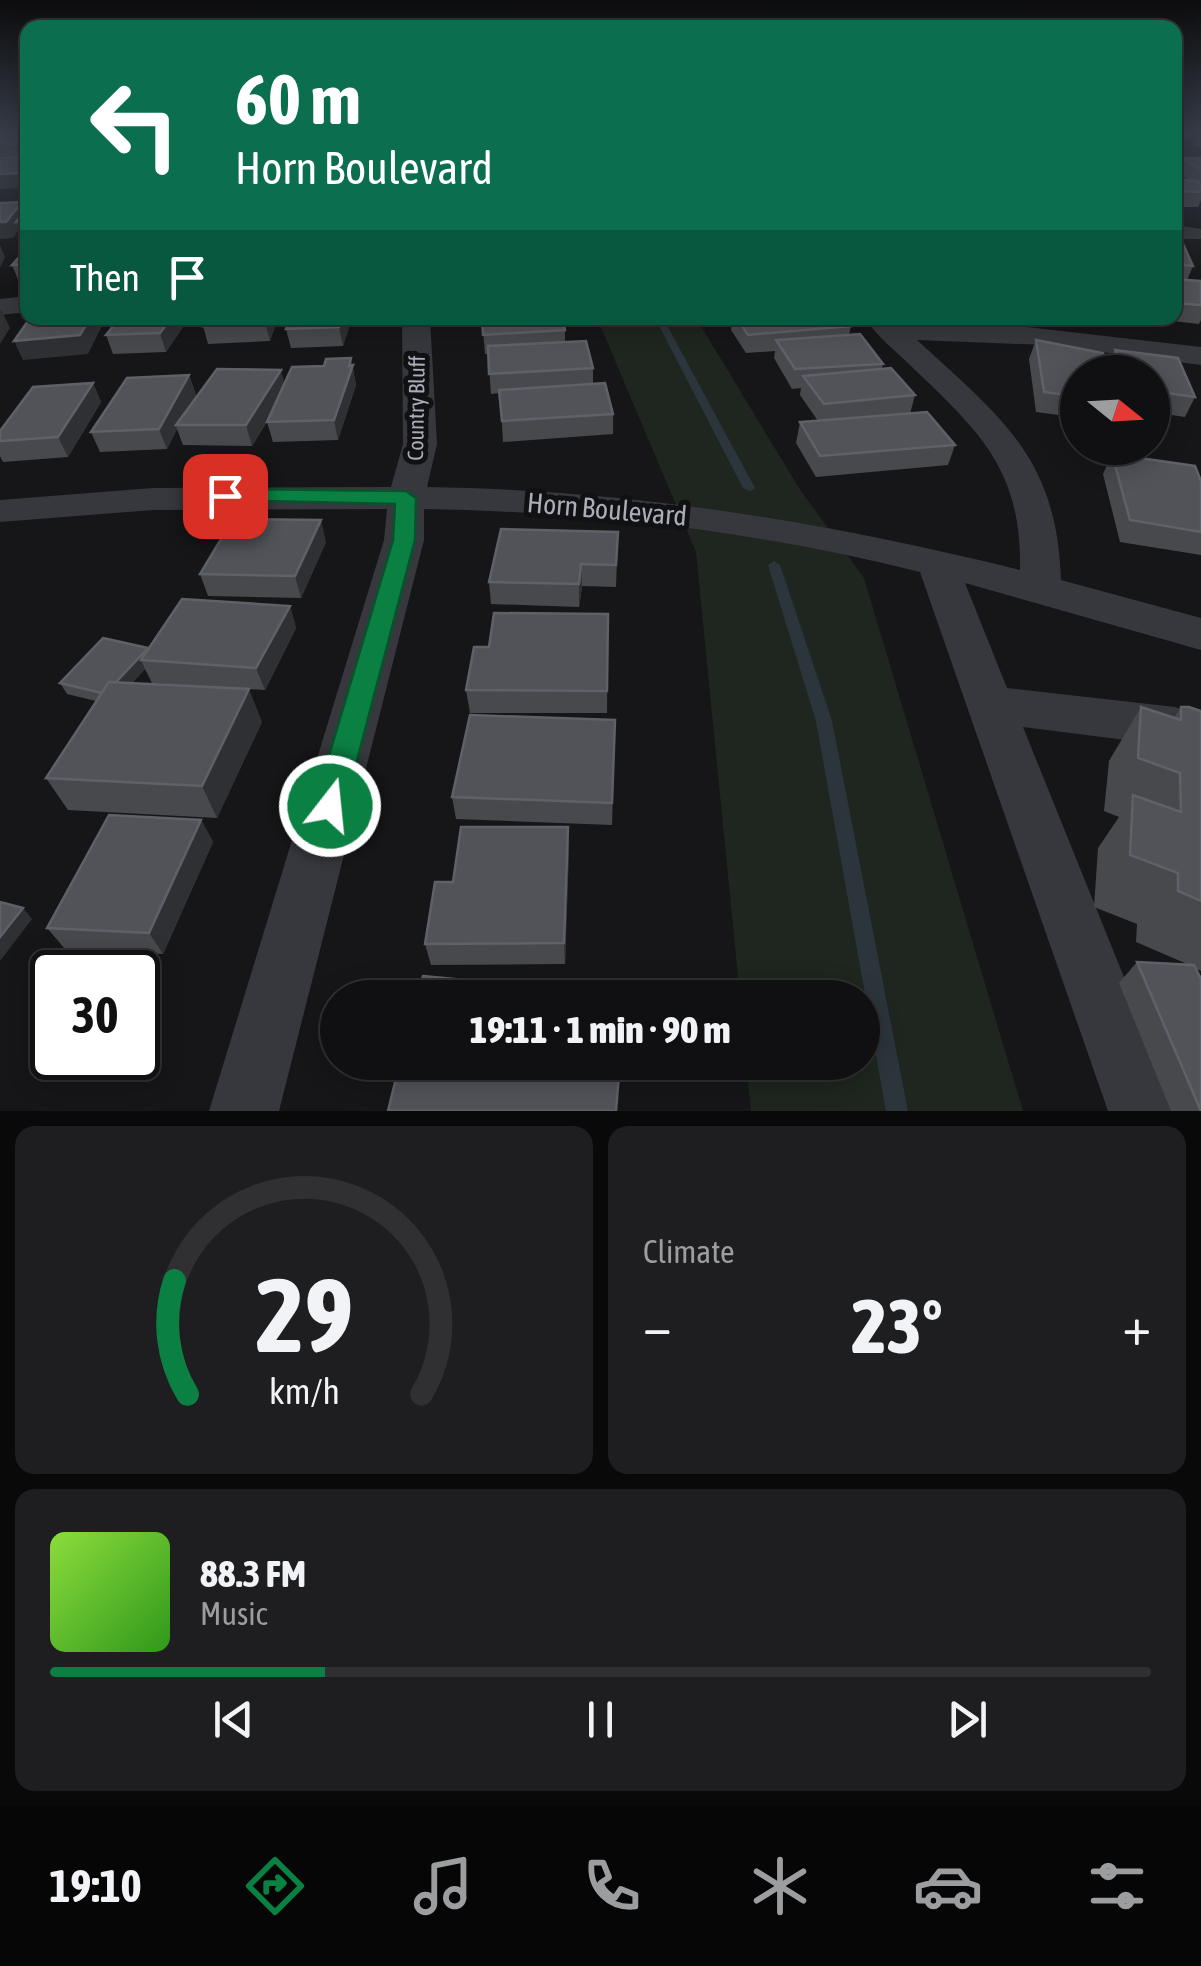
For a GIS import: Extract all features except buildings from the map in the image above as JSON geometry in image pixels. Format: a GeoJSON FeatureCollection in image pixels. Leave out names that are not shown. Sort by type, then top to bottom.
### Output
{"type":"FeatureCollection","features":[{"type":"Feature","properties":{"kind":"street","name":"Country Bluff"},"geometry":{"type":"LineString","coordinates":[[243,1111],[404,540],[406,498],[420,444],[416,325]]}},
{"type":"Feature","properties":{"kind":"street"},"geometry":{"type":"LineString","coordinates":[[885,326],[1002,331],[1201,356]]}},
{"type":"Feature","properties":{"kind":"street"},"geometry":{"type":"LineString","coordinates":[[885,326],[999,441],[1028,484],[1040,530],[1040,587]]}},
{"type":"Feature","properties":{"kind":"street","name":"Horn Boulevard"},"geometry":{"type":"LineString","coordinates":[[0,511],[112,500],[263,494],[484,498],[650,510],[832,539],[1040,587],[1201,634]]}},
{"type":"Feature","properties":{"kind":"street"},"geometry":{"type":"LineString","coordinates":[[937,563],[1143,1111]]}},
{"type":"Feature","properties":{"kind":"street"},"geometry":{"type":"LineString","coordinates":[[988,704],[1175,727],[1201,736]]}},
{"type":"Feature","properties":{"kind":"shaded area"},"geometry":{"type":"Polygon","coordinates":[[[600,325],[700,325],[799,488],[864,578],[1023,1111],[751,1111],[748,1080],[880,1080],[880,980],[738,980],[696,552],[600,325]]]}},
{"type":"Feature","properties":{"kind":"waterway"},"geometry":{"type":"LineString","coordinates":[[663,325],[749,488]]}},
{"type":"Feature","properties":{"kind":"waterway"},"geometry":{"type":"LineString","coordinates":[[774,565],[824,721],[897,1111]]}},
{"type":"Feature","properties":{"kind":"route"},"geometry":{"type":"LineString","coordinates":[[225,496],[406,498],[404,540],[330,806]]}}]}
